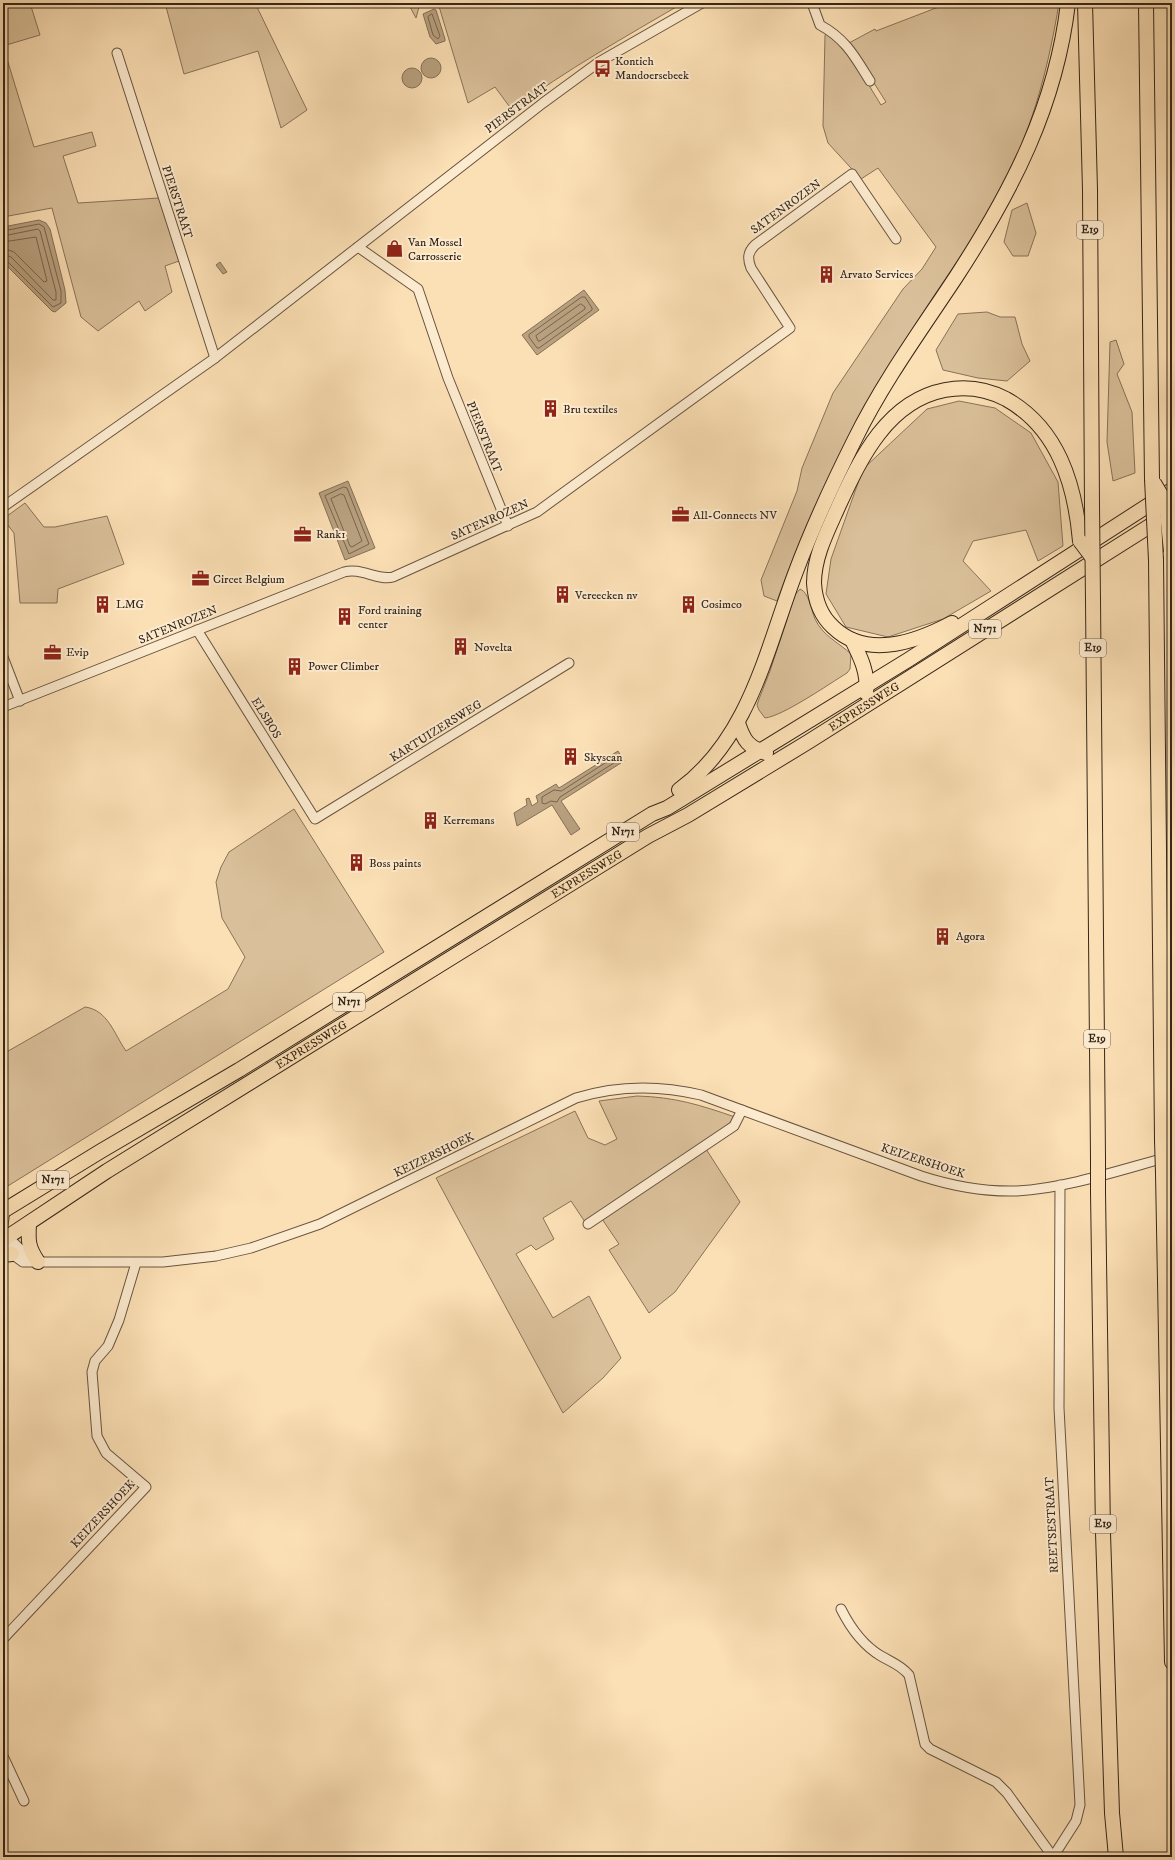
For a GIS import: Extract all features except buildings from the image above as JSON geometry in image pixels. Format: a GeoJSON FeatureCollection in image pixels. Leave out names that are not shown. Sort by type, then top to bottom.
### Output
{"type":"FeatureCollection","features":[{"type":"Feature","properties":{"kind":"highway"},"geometry":{"type":"LineString","coordinates":[[652,814],[663,802],[694,780],[710,762],[738,723],[755,686],[795,573],[823,504],[856,436],[909,346],[993,217],[1033,139],[1059,59],[1068,3]]}},
{"type":"Feature","properties":{"kind":"highway","name":"E19"},"geometry":{"type":"LineString","coordinates":[[1085,3],[1090,190],[1098,1192],[1103,1533],[1112,1813],[1116,1857]]}},
{"type":"Feature","properties":{"kind":"highway"},"geometry":{"type":"LineString","coordinates":[[1146,3],[1152,479],[1156,560],[1162,1140],[1167,1178],[1162,1199],[1172,1662]]}},
{"type":"Feature","properties":{"kind":"highway"},"geometry":{"type":"LineString","coordinates":[[1003,599],[915,639],[888,645],[865,644],[839,634],[830,625],[818,606],[814,585],[817,560],[826,532],[861,460],[878,434],[890,420],[906,406],[920,398],[936,392],[966,388],[989,392],[1018,406],[1032,417],[1046,434],[1058,454],[1070,484],[1078,515],[1080,541],[1092,557]]}},
{"type":"Feature","properties":{"kind":"highway"},"geometry":{"type":"LineString","coordinates":[[1152,479],[1166,503],[1171,555]]}},
{"type":"Feature","properties":{"kind":"highway","name":"EXPRESSWEG"},"geometry":{"type":"LineString","coordinates":[[4,1211],[101,1151],[232,1074],[652,814],[667,808],[759,750],[867,685],[1172,490]]}},
{"type":"Feature","properties":{"kind":"highway","name":"EXPRESSWEG"},"geometry":{"type":"LineString","coordinates":[[5,1241],[107,1171],[648,836],[688,815],[784,756],[1172,512]]}},
{"type":"Feature","properties":{"kind":"highway"},"geometry":{"type":"LineString","coordinates":[[852,640],[861,659],[867,685],[864,705]]}},
{"type":"Feature","properties":{"kind":"highway"},"geometry":{"type":"LineString","coordinates":[[738,723],[743,739],[751,746],[759,750],[784,756]]}},
{"type":"Feature","properties":{"kind":"highway"},"geometry":{"type":"LineString","coordinates":[[29,1224],[29,1245],[38,1262]]}},
{"type":"Feature","properties":{"kind":"street","name":"PIERSTRAAT"},"geometry":{"type":"LineString","coordinates":[[3,507],[215,358],[543,103],[596,65],[702,3]]}},
{"type":"Feature","properties":{"kind":"street"},"geometry":{"type":"LineString","coordinates":[[812,3],[820,25],[833,32],[848,45],[870,80]]}},
{"type":"Feature","properties":{"kind":"street","name":"PIERSTRAAT"},"geometry":{"type":"LineString","coordinates":[[117,54],[215,358]]}},
{"type":"Feature","properties":{"kind":"street","name":"SATENROZEN"},"geometry":{"type":"LineString","coordinates":[[3,707],[348,571],[383,578],[394,577],[537,512],[790,328],[751,268],[748,259],[749,252],[755,245],[852,174],[896,239]]}},
{"type":"Feature","properties":{"kind":"street","name":"PIERSTRAAT"},"geometry":{"type":"LineString","coordinates":[[358,247],[418,289],[448,378],[508,526]]}},
{"type":"Feature","properties":{"kind":"street","name":"ELSBOS"},"geometry":{"type":"LineString","coordinates":[[197,630],[315,819]]}},
{"type":"Feature","properties":{"kind":"street"},"geometry":{"type":"LineString","coordinates":[[3,657],[20,700]]}},
{"type":"Feature","properties":{"kind":"street","name":"KARTUIZERSWEG"},"geometry":{"type":"LineString","coordinates":[[315,819],[569,663]]}},
{"type":"Feature","properties":{"kind":"street","name":"KEIZERSHOEK"},"geometry":{"type":"LineString","coordinates":[[5,1241],[23,1262],[163,1262],[216,1256],[251,1248],[320,1224],[576,1098],[600,1091],[644,1087],[682,1090],[701,1095],[921,1176],[956,1186],[1002,1191],[1018,1191],[1060,1185],[1172,1156]]}},
{"type":"Feature","properties":{"kind":"street"},"geometry":{"type":"LineString","coordinates":[[588,1224],[734,1126],[742,1110]]}},
{"type":"Feature","properties":{"kind":"street","name":"REETSESTRAAT"},"geometry":{"type":"LineString","coordinates":[[841,1609],[848,1622],[871,1648],[880,1656],[901,1666],[909,1674],[922,1734],[930,1749],[996,1782],[1007,1793],[1053,1857],[1076,1822],[1080,1805],[1059,1408],[1060,1185]]}},
{"type":"Feature","properties":{"kind":"street"},"geometry":{"type":"LineString","coordinates":[[4,1211],[5,1241],[38,1262]]}},
{"type":"Feature","properties":{"kind":"street","name":"KEIZERSHOEK"},"geometry":{"type":"LineString","coordinates":[[3,1639],[146,1487],[106,1453],[97,1436],[92,1379],[95,1361],[108,1346],[119,1320],[136,1262]]}},
{"type":"Feature","properties":{"kind":"street"},"geometry":{"type":"LineString","coordinates":[[3,1756],[24,1801]]}},
{"type":"Feature","properties":{"kind":"shaded area"},"geometry":{"type":"Polygon","coordinates":[[[3,3],[30,3],[40,35],[3,46],[3,3]]]}},
{"type":"Feature","properties":{"kind":"shaded area"},"geometry":{"type":"Polygon","coordinates":[[[165,3],[255,3],[307,110],[281,128],[258,51],[184,74],[165,3]]]}},
{"type":"Feature","properties":{"kind":"shaded area"},"geometry":{"type":"Polygon","coordinates":[[[408,3],[420,3],[416,18],[408,3]]]}},
{"type":"Feature","properties":{"kind":"shaded area"},"geometry":{"type":"Polygon","coordinates":[[[438,3],[683,3],[618,41],[532,95],[512,110],[495,87],[468,103],[438,3]]]}},
{"type":"Feature","properties":{"kind":"shaded area"},"geometry":{"type":"Polygon","coordinates":[[[949,3],[1059,3],[1039,93],[1025,137],[1006,179],[993,203],[980,226],[905,340],[858,420],[814,509],[777,601],[764,596],[761,580],[797,491],[802,468],[833,393],[903,289],[922,269],[936,247],[878,168],[861,179],[828,143],[823,126],[825,35],[828,32],[843,43],[881,105],[886,102],[849,43],[875,29],[876,31],[949,3]]]}},
{"type":"Feature","properties":{"kind":"shaded area"},"geometry":{"type":"Polygon","coordinates":[[[3,46],[34,147],[92,132],[96,146],[63,156],[78,203],[159,198],[179,261],[165,266],[172,292],[145,311],[139,301],[98,331],[81,317],[52,208],[3,217],[3,46]]]}},
{"type":"Feature","properties":{"kind":"shaded area"},"geometry":{"type":"Polygon","coordinates":[[[1027,203],[1036,233],[1028,256],[1013,256],[1004,242],[1012,210],[1027,203]]]}},
{"type":"Feature","properties":{"kind":"shaded area"},"geometry":{"type":"Polygon","coordinates":[[[987,312],[1000,317],[1015,317],[1022,344],[1030,361],[1007,381],[978,378],[943,370],[936,350],[958,314],[987,312]]]}},
{"type":"Feature","properties":{"kind":"shaded area"},"geometry":{"type":"Polygon","coordinates":[[[1116,340],[1124,364],[1117,374],[1132,412],[1135,473],[1113,481],[1107,442],[1110,342],[1116,340]]]}},
{"type":"Feature","properties":{"kind":"shaded area"},"geometry":{"type":"Polygon","coordinates":[[[959,401],[995,408],[1031,433],[1058,482],[1063,546],[1038,561],[1026,530],[973,541],[963,561],[991,591],[943,619],[888,637],[846,627],[826,594],[831,559],[863,469],[927,409],[959,401]]]}},
{"type":"Feature","properties":{"kind":"shaded area"},"geometry":{"type":"Polygon","coordinates":[[[25,503],[44,527],[55,527],[107,516],[124,564],[58,589],[57,603],[20,603],[14,533],[3,519],[25,503]]]}},
{"type":"Feature","properties":{"kind":"shaded area"},"geometry":{"type":"Polygon","coordinates":[[[800,589],[808,597],[818,625],[851,654],[850,669],[847,673],[794,706],[783,712],[765,718],[757,705],[795,595],[800,589]]]}},
{"type":"Feature","properties":{"kind":"shaded area"},"geometry":{"type":"Polygon","coordinates":[[[294,809],[384,952],[3,1189],[3,1054],[85,1007],[93,1009],[105,1018],[126,1051],[228,989],[245,957],[222,918],[216,882],[221,867],[229,852],[294,809]]]}},
{"type":"Feature","properties":{"kind":"shaded area"},"geometry":{"type":"Polygon","coordinates":[[[637,1096],[687,1102],[735,1117],[719,1134],[585,1222],[571,1201],[543,1218],[554,1239],[536,1250],[531,1245],[516,1254],[553,1318],[589,1296],[621,1358],[603,1378],[563,1413],[436,1178],[575,1111],[588,1138],[605,1145],[617,1139],[599,1101],[637,1096]]]}},
{"type":"Feature","properties":{"kind":"shaded area"},"geometry":{"type":"Polygon","coordinates":[[[706,1149],[740,1202],[675,1292],[649,1313],[609,1250],[619,1244],[602,1219],[706,1149]]]}},
{"type":"Feature","properties":{"kind":"water"},"geometry":{"type":"Polygon","coordinates":[[[434,9],[436,10],[445,39],[445,41],[436,44],[430,37],[423,14],[434,9]]]}},
{"type":"Feature","properties":{"kind":"water"},"geometry":{"type":"Polygon","coordinates":[[[431,58],[438,61],[441,68],[438,75],[431,78],[424,75],[421,68],[424,61],[431,58]]]}},
{"type":"Feature","properties":{"kind":"water"},"geometry":{"type":"Polygon","coordinates":[[[412,68],[419,71],[422,78],[419,85],[412,88],[405,85],[402,78],[405,71],[412,68]]]}},
{"type":"Feature","properties":{"kind":"water"},"geometry":{"type":"Polygon","coordinates":[[[39,220],[46,223],[50,229],[65,290],[66,303],[55,312],[52,311],[3,262],[3,227],[39,220]]]}},
{"type":"Feature","properties":{"kind":"water"},"geometry":{"type":"Polygon","coordinates":[[[220,262],[227,272],[223,274],[216,265],[220,262]]]}},
{"type":"Feature","properties":{"kind":"water"},"geometry":{"type":"Polygon","coordinates":[[[584,290],[599,310],[537,355],[522,335],[584,290]]]}},
{"type":"Feature","properties":{"kind":"water"},"geometry":{"type":"Polygon","coordinates":[[[348,481],[375,548],[345,560],[319,493],[348,481]]]}},
{"type":"Feature","properties":{"kind":"water"},"geometry":{"type":"Polygon","coordinates":[[[618,751],[624,761],[561,801],[580,829],[571,835],[552,805],[517,826],[514,813],[527,805],[526,799],[529,798],[532,806],[538,802],[536,796],[556,784],[559,788],[618,751]]]}},
{"type":"Feature","properties":{"kind":"place","name":"Kontich Mandoersebeek"},"geometry":{"type":"Point","coordinates":[602,68]}},
{"type":"Feature","properties":{"kind":"place","name":"Van Mossel Carrosserie"},"geometry":{"type":"Point","coordinates":[395,249]}},
{"type":"Feature","properties":{"kind":"place","name":"Arvato Services"},"geometry":{"type":"Point","coordinates":[827,274]}},
{"type":"Feature","properties":{"kind":"place","name":"Bru textiles"},"geometry":{"type":"Point","coordinates":[550,409]}},
{"type":"Feature","properties":{"kind":"place","name":"All-Connects NV"},"geometry":{"type":"Point","coordinates":[680,515]}},
{"type":"Feature","properties":{"kind":"place","name":"Rank1"},"geometry":{"type":"Point","coordinates":[303,534]}},
{"type":"Feature","properties":{"kind":"place","name":"Circet Belgium"},"geometry":{"type":"Point","coordinates":[200,579]}},
{"type":"Feature","properties":{"kind":"place","name":"Vereecken nv"},"geometry":{"type":"Point","coordinates":[562,595]}},
{"type":"Feature","properties":{"kind":"place","name":"LMG"},"geometry":{"type":"Point","coordinates":[103,604]}},
{"type":"Feature","properties":{"kind":"place","name":"Cosimco"},"geometry":{"type":"Point","coordinates":[688,604]}},
{"type":"Feature","properties":{"kind":"place","name":"Ford training center"},"geometry":{"type":"Point","coordinates":[345,617]}},
{"type":"Feature","properties":{"kind":"place","name":"Novelta"},"geometry":{"type":"Point","coordinates":[461,647]}},
{"type":"Feature","properties":{"kind":"place","name":"Evip"},"geometry":{"type":"Point","coordinates":[53,652]}},
{"type":"Feature","properties":{"kind":"place","name":"Power Climber"},"geometry":{"type":"Point","coordinates":[295,666]}},
{"type":"Feature","properties":{"kind":"place","name":"Skyscan"},"geometry":{"type":"Point","coordinates":[571,757]}},
{"type":"Feature","properties":{"kind":"place","name":"Kerremans"},"geometry":{"type":"Point","coordinates":[430,820]}},
{"type":"Feature","properties":{"kind":"place","name":"Boss paints"},"geometry":{"type":"Point","coordinates":[356,863]}},
{"type":"Feature","properties":{"kind":"place","name":"Agora"},"geometry":{"type":"Point","coordinates":[943,936]}}]}
